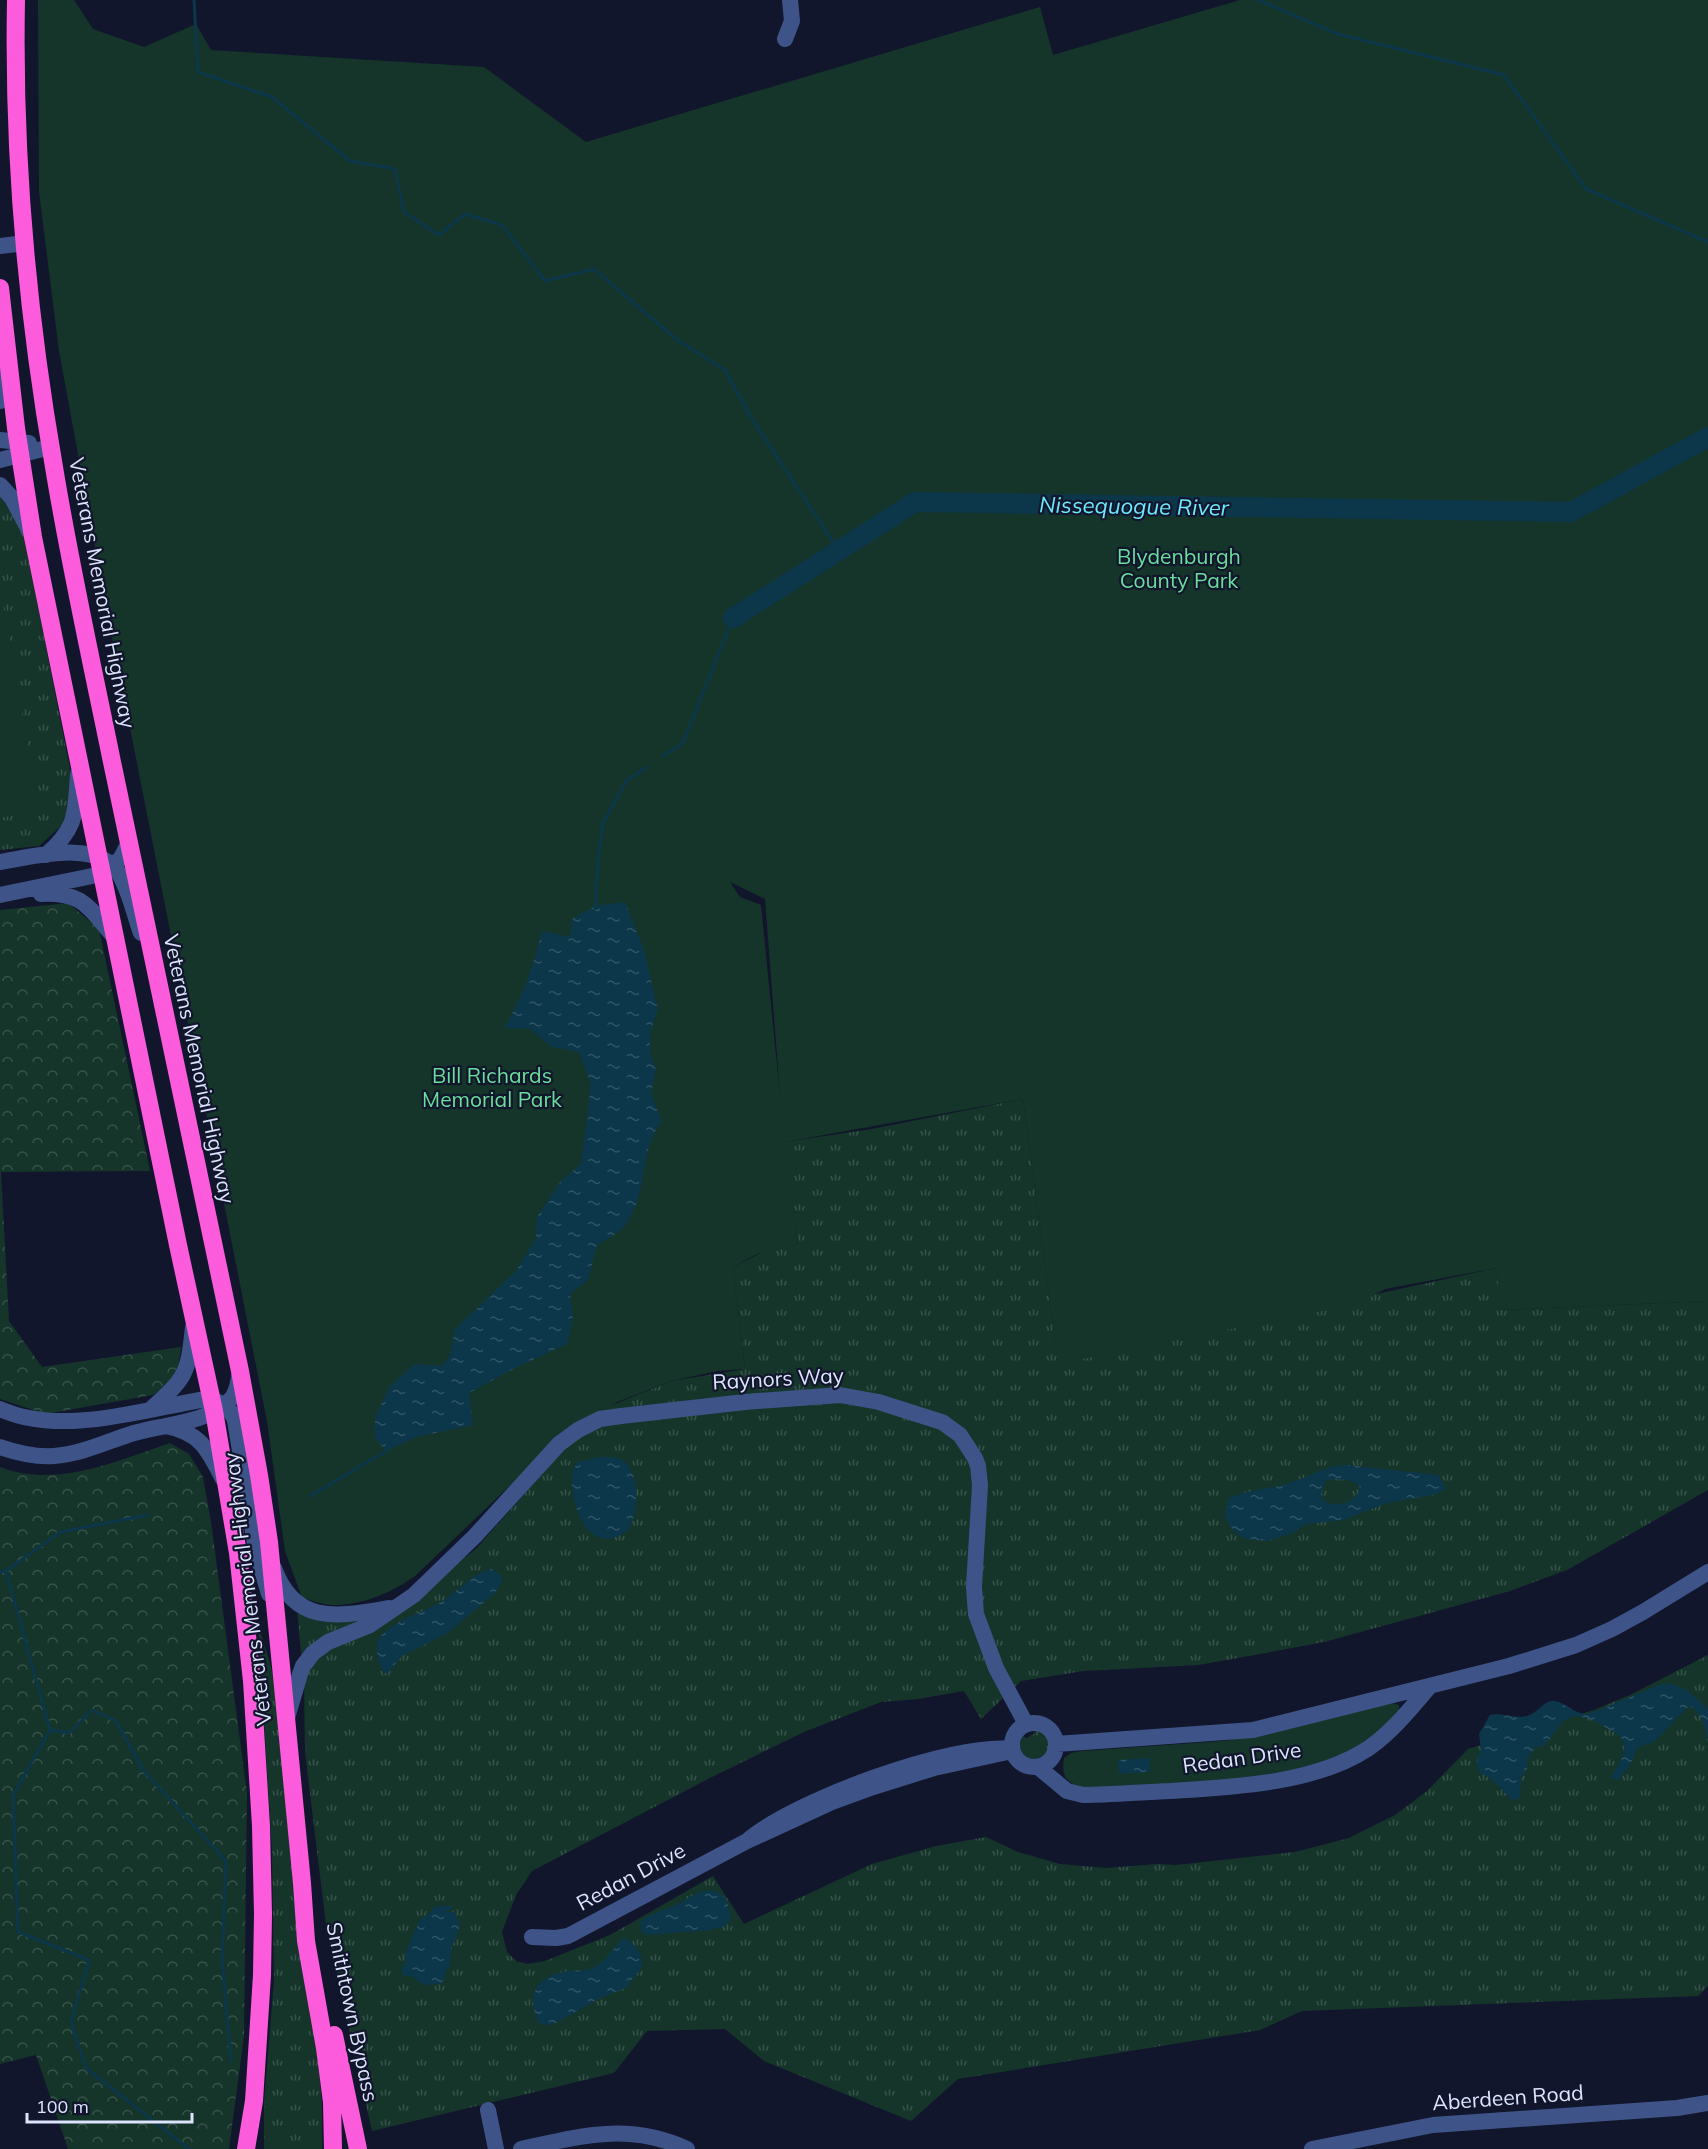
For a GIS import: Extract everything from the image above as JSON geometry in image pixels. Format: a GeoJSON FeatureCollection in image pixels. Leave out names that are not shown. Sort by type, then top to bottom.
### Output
{"type":"FeatureCollection","features":[{"type":"Feature","properties":{"kind":"highway","name":"Veterans Memorial Highway"},"geometry":{"type":"LineString","coordinates":[[16,0],[19,154],[25,243],[50,447],[66,538],[240,1371],[259,1475],[272,1561],[306,1941],[330,2086],[333,2149]]}},
{"type":"Feature","properties":{"kind":"highway","name":"Veterans Memorial Highway"},"geometry":{"type":"LineString","coordinates":[[0,288],[13,445],[79,764],[104,866],[115,938],[194,1314],[217,1406],[244,1598],[261,1836],[263,1934],[254,2101],[246,2149]]}},
{"type":"Feature","properties":{"kind":"highway","name":"Smithtown Bypass"},"geometry":{"type":"LineString","coordinates":[[302,1883],[358,2149]]}},
{"type":"Feature","properties":{"kind":"highway"},"geometry":{"type":"LineString","coordinates":[[254,2101],[255,2149]]}},
{"type":"Feature","properties":{"kind":"street"},"geometry":{"type":"LineString","coordinates":[[785,39],[792,21],[790,0]]}},
{"type":"Feature","properties":{"kind":"street"},"geometry":{"type":"LineString","coordinates":[[0,246],[25,243]]}},
{"type":"Feature","properties":{"kind":"street"},"geometry":{"type":"LineString","coordinates":[[0,401],[7,352]]}},
{"type":"Feature","properties":{"kind":"street"},"geometry":{"type":"LineString","coordinates":[[0,460],[13,445],[50,447]]}},
{"type":"Feature","properties":{"kind":"street"},"geometry":{"type":"LineString","coordinates":[[0,485],[12,498],[33,537]]}},
{"type":"Feature","properties":{"kind":"street"},"geometry":{"type":"LineString","coordinates":[[46,855],[63,838],[74,820],[79,764]]}},
{"type":"Feature","properties":{"kind":"street"},"geometry":{"type":"LineString","coordinates":[[2,895],[85,879],[121,858],[129,842]]}},
{"type":"Feature","properties":{"kind":"street"},"geometry":{"type":"LineString","coordinates":[[0,862],[68,852],[104,866],[123,882],[156,973]]}},
{"type":"Feature","properties":{"kind":"street"},"geometry":{"type":"LineString","coordinates":[[2,895],[52,893],[76,898],[89,907],[115,938]]}},
{"type":"Feature","properties":{"kind":"street"},"geometry":{"type":"LineString","coordinates":[[151,1409],[177,1385],[188,1368],[194,1314]]}},
{"type":"Feature","properties":{"kind":"street"},"geometry":{"type":"LineString","coordinates":[[0,1447],[21,1454],[53,1456],[92,1448],[135,1433],[201,1417],[235,1393],[240,1371]]}},
{"type":"Feature","properties":{"kind":"street","name":"Raynors Way"},"geometry":{"type":"LineString","coordinates":[[287,1719],[303,1666],[313,1653],[328,1642],[370,1624],[414,1595],[475,1536],[559,1444],[578,1430],[600,1419],[840,1395],[861,1398],[942,1422],[960,1435],[975,1458],[980,1485],[975,1578],[976,1614],[996,1668],[1026,1724]]}},
{"type":"Feature","properties":{"kind":"street"},"geometry":{"type":"LineString","coordinates":[[0,1409],[31,1419],[57,1422],[88,1420],[200,1400],[231,1412],[235,1420],[256,1550],[278,1624]]}},
{"type":"Feature","properties":{"kind":"street"},"geometry":{"type":"LineString","coordinates":[[165,1426],[184,1431],[201,1442],[209,1452],[229,1490]]}},
{"type":"Feature","properties":{"kind":"street","name":"Raynors Way"},"geometry":{"type":"LineString","coordinates":[[272,1561],[280,1583],[288,1596],[315,1612],[339,1615],[397,1606]]}},
{"type":"Feature","properties":{"kind":"street","name":"Redan Drive"},"geometry":{"type":"LineString","coordinates":[[1056,1744],[1253,1730],[1509,1666],[1576,1645],[1643,1612],[1708,1572]]}},
{"type":"Feature","properties":{"kind":"street","name":"Redan Drive"},"geometry":{"type":"LineString","coordinates":[[532,1937],[568,1936],[747,1841],[778,1820],[918,1768],[982,1749],[996,1747],[1012,1750],[1015,1757],[1025,1766],[1038,1767],[1067,1791],[1083,1795],[1212,1788],[1292,1777],[1335,1765],[1368,1748],[1385,1735],[1430,1686]]}},
{"type":"Feature","properties":{"kind":"street"},"geometry":{"type":"LineString","coordinates":[[1012,1750],[1016,1732],[1026,1724],[1046,1726],[1051,1731],[1056,1750],[1049,1761],[1038,1767]]}},
{"type":"Feature","properties":{"kind":"street","name":"Aberdeen Road"},"geometry":{"type":"LineString","coordinates":[[1312,2149],[1433,2125],[1677,2108],[1708,2103]]}},
{"type":"Feature","properties":{"kind":"street"},"geometry":{"type":"LineString","coordinates":[[488,2110],[496,2149]]}},
{"type":"Feature","properties":{"kind":"street"},"geometry":{"type":"LineString","coordinates":[[521,2149],[604,2133],[638,2134],[666,2140],[687,2149]]}},
{"type":"Feature","properties":{"kind":"green space","name":"Blydenburgh County Park"},"geometry":{"type":"Polygon","coordinates":[[[38,0],[74,0],[93,29],[144,47],[196,24],[211,50],[484,67],[586,142],[1040,7],[1053,55],[1240,0],[1708,0],[1708,1301],[1499,1310],[1497,1268],[1385,1289],[1360,1303],[1058,1364],[1023,1099],[785,1142],[798,1244],[757,1254],[733,1267],[745,1369],[717,1371],[672,1381],[617,1402],[559,1439],[415,1576],[396,1588],[364,1601],[342,1605],[302,1598],[285,1551],[267,1421],[108,617],[59,351],[39,192],[38,0]],[[730,882],[740,897],[761,905],[780,1095],[765,899],[730,882]]]}},
{"type":"Feature","properties":{"kind":"green space"},"geometry":{"type":"Polygon","coordinates":[[[0,490],[21,521],[75,794],[61,826],[39,846],[0,850],[0,490]]]}},
{"type":"Feature","properties":{"kind":"green space"},"geometry":{"type":"Polygon","coordinates":[[[0,587],[39,810],[0,818],[0,587]]]}},
{"type":"Feature","properties":{"kind":"green space"},"geometry":{"type":"Polygon","coordinates":[[[68,903],[99,929],[150,1171],[1,1172],[9,1321],[42,1367],[181,1347],[177,1378],[153,1395],[45,1414],[0,1399],[0,910],[68,903]]]}},
{"type":"Feature","properties":{"kind":"green space"},"geometry":{"type":"Polygon","coordinates":[[[1023,1099],[1058,1363],[1497,1268],[1500,1310],[1708,1301],[1708,1490],[1567,1570],[1510,1591],[1328,1641],[1198,1665],[1084,1671],[1021,1681],[981,1719],[964,1691],[918,1699],[881,1702],[804,1732],[710,1778],[532,1871],[516,1895],[502,1932],[507,1952],[516,1961],[527,1964],[545,1961],[610,1935],[713,1876],[744,1924],[872,1864],[936,1846],[986,1837],[1018,1852],[1060,1864],[1106,1868],[1157,1864],[1176,1865],[1295,1852],[1349,1838],[1395,1815],[1427,1791],[1468,1749],[1594,1710],[1630,1695],[1708,1655],[1708,1986],[1698,1996],[1302,2011],[1260,2030],[958,2079],[911,2121],[764,2061],[725,2029],[647,2031],[614,2073],[372,2131],[326,1925],[305,1752],[304,1674],[319,1653],[371,1625],[475,1550],[597,1411],[672,1381],[745,1369],[733,1267],[765,1251],[798,1244],[784,1142],[872,1129],[1023,1099]]]}},
{"type":"Feature","properties":{"kind":"green space"},"geometry":{"type":"Polygon","coordinates":[[[170,1443],[189,1454],[203,1477],[247,1793],[244,2036],[229,2149],[68,2149],[36,2055],[0,2064],[0,1467],[21,1473],[64,1474],[108,1464],[170,1443]]]}},
{"type":"Feature","properties":{"kind":"green space"},"geometry":{"type":"Polygon","coordinates":[[[297,1609],[380,1613],[302,1663],[297,1609]]]}},
{"type":"Feature","properties":{"kind":"green space"},"geometry":{"type":"Polygon","coordinates":[[[258,1624],[271,1667],[277,1699],[315,2030],[322,2103],[322,2149],[264,2149],[264,2102],[274,1981],[272,1849],[258,1624]]]}},
{"type":"Feature","properties":{"kind":"green space"},"geometry":{"type":"Polygon","coordinates":[[[1392,1703],[1399,1705],[1399,1710],[1368,1741],[1335,1757],[1303,1767],[1268,1774],[1193,1783],[1090,1789],[1077,1786],[1065,1777],[1064,1758],[1071,1753],[1223,1741],[1265,1734],[1392,1703]]]}},
{"type":"Feature","properties":{"kind":"green space"},"geometry":{"type":"Polygon","coordinates":[[[1035,1730],[1046,1737],[1049,1748],[1045,1756],[1032,1760],[1022,1753],[1020,1743],[1023,1736],[1026,1738],[1034,1734],[1035,1730]]]}},
{"type":"Feature","properties":{"kind":"water"},"geometry":{"type":"Polygon","coordinates":[[[625,902],[644,950],[658,1010],[650,1033],[650,1053],[656,1070],[651,1094],[662,1121],[650,1145],[634,1210],[621,1229],[597,1245],[588,1280],[570,1294],[573,1318],[567,1344],[469,1393],[473,1425],[416,1437],[387,1451],[375,1439],[375,1417],[390,1386],[415,1364],[442,1366],[450,1355],[455,1329],[516,1271],[536,1238],[537,1217],[561,1181],[581,1164],[591,1084],[579,1052],[552,1047],[530,1029],[504,1028],[527,981],[542,931],[570,937],[572,919],[595,906],[625,902]]]}},
{"type":"Feature","properties":{"kind":"water"},"geometry":{"type":"Polygon","coordinates":[[[599,1457],[613,1457],[626,1463],[634,1477],[636,1495],[636,1504],[629,1528],[620,1535],[606,1539],[594,1535],[584,1525],[573,1495],[572,1478],[578,1462],[599,1457]]]}},
{"type":"Feature","properties":{"kind":"water"},"geometry":{"type":"Polygon","coordinates":[[[1348,1465],[1437,1475],[1446,1489],[1437,1494],[1387,1503],[1343,1520],[1306,1524],[1293,1533],[1268,1541],[1241,1537],[1226,1519],[1225,1512],[1231,1497],[1287,1484],[1348,1465]],[[1335,1479],[1326,1481],[1322,1489],[1321,1498],[1329,1503],[1342,1504],[1350,1501],[1359,1492],[1360,1488],[1352,1481],[1335,1479]]]}},
{"type":"Feature","properties":{"kind":"water"},"geometry":{"type":"Polygon","coordinates":[[[492,1569],[503,1580],[495,1593],[449,1632],[402,1656],[388,1673],[384,1673],[377,1649],[378,1641],[389,1628],[441,1602],[478,1574],[492,1569]]]}},
{"type":"Feature","properties":{"kind":"water"},"geometry":{"type":"Polygon","coordinates":[[[1669,1683],[1687,1690],[1708,1709],[1708,1744],[1703,1723],[1698,1714],[1689,1706],[1654,1742],[1638,1747],[1627,1771],[1624,1770],[1619,1780],[1610,1778],[1623,1753],[1621,1738],[1594,1721],[1574,1716],[1563,1721],[1549,1740],[1543,1746],[1536,1747],[1528,1757],[1527,1769],[1521,1778],[1520,1798],[1512,1800],[1490,1778],[1480,1773],[1476,1762],[1481,1749],[1479,1734],[1490,1715],[1527,1716],[1551,1701],[1559,1702],[1585,1714],[1669,1683]]]}},
{"type":"Feature","properties":{"kind":"water"},"geometry":{"type":"Polygon","coordinates":[[[1150,1758],[1150,1772],[1119,1774],[1118,1760],[1150,1758]]]}},
{"type":"Feature","properties":{"kind":"water"},"geometry":{"type":"Polygon","coordinates":[[[709,1890],[724,1897],[728,1905],[731,1919],[725,1926],[711,1930],[647,1935],[641,1931],[640,1922],[648,1916],[709,1890]]]}},
{"type":"Feature","properties":{"kind":"water"},"geometry":{"type":"Polygon","coordinates":[[[435,1906],[452,1906],[452,1909],[444,1912],[455,1912],[460,1926],[452,1947],[449,1968],[441,1984],[423,1985],[410,1975],[405,1977],[401,1969],[406,1962],[406,1951],[420,1920],[435,1906]]]}},
{"type":"Feature","properties":{"kind":"water"},"geometry":{"type":"Polygon","coordinates":[[[623,1938],[637,1949],[642,1963],[628,1987],[602,1997],[554,2024],[539,2023],[533,2003],[537,1987],[550,1976],[593,1968],[606,1958],[623,1938]]]}},
{"type":"Feature","properties":{"kind":"waterway"},"geometry":{"type":"LineString","coordinates":[[194,0],[198,72],[272,97],[350,161],[395,169],[404,212],[439,235],[465,214],[502,225],[545,281],[594,269],[676,339],[725,370],[752,419],[839,551]]}},
{"type":"Feature","properties":{"kind":"waterway"},"geometry":{"type":"LineString","coordinates":[[1258,0],[1338,34],[1504,75],[1586,189],[1708,242]]}},
{"type":"Feature","properties":{"kind":"waterway","name":"Nissequogue River"},"geometry":{"type":"LineString","coordinates":[[733,618],[915,502],[1571,512],[1708,437]]}},
{"type":"Feature","properties":{"kind":"waterway","name":"Nissequogue River"},"geometry":{"type":"LineString","coordinates":[[663,756],[683,743],[733,618]]}},
{"type":"Feature","properties":{"kind":"waterway","name":"Nissequogue River"},"geometry":{"type":"LineString","coordinates":[[595,909],[603,823],[626,781],[647,767]]}},
{"type":"Feature","properties":{"kind":"waterway"},"geometry":{"type":"LineString","coordinates":[[310,1496],[388,1450]]}},
{"type":"Feature","properties":{"kind":"waterway","name":"Nissequogue River"},"geometry":{"type":"LineString","coordinates":[[0,1572],[6,1571],[60,1532],[148,1515]]}},
{"type":"Feature","properties":{"kind":"waterway"},"geometry":{"type":"LineString","coordinates":[[6,1571],[50,1730],[13,1795],[18,1932],[89,1960],[71,2022],[86,2068],[189,2149]]}},
{"type":"Feature","properties":{"kind":"waterway"},"geometry":{"type":"LineString","coordinates":[[51,1730],[69,1733],[92,1710],[116,1721],[143,1770],[226,1861],[222,1960],[231,2061]]}},
{"type":"Feature","properties":{"kind":"park label","name":"Bill Richards Memorial Park"},"geometry":{"type":"Point","coordinates":[492,1088]}}]}
